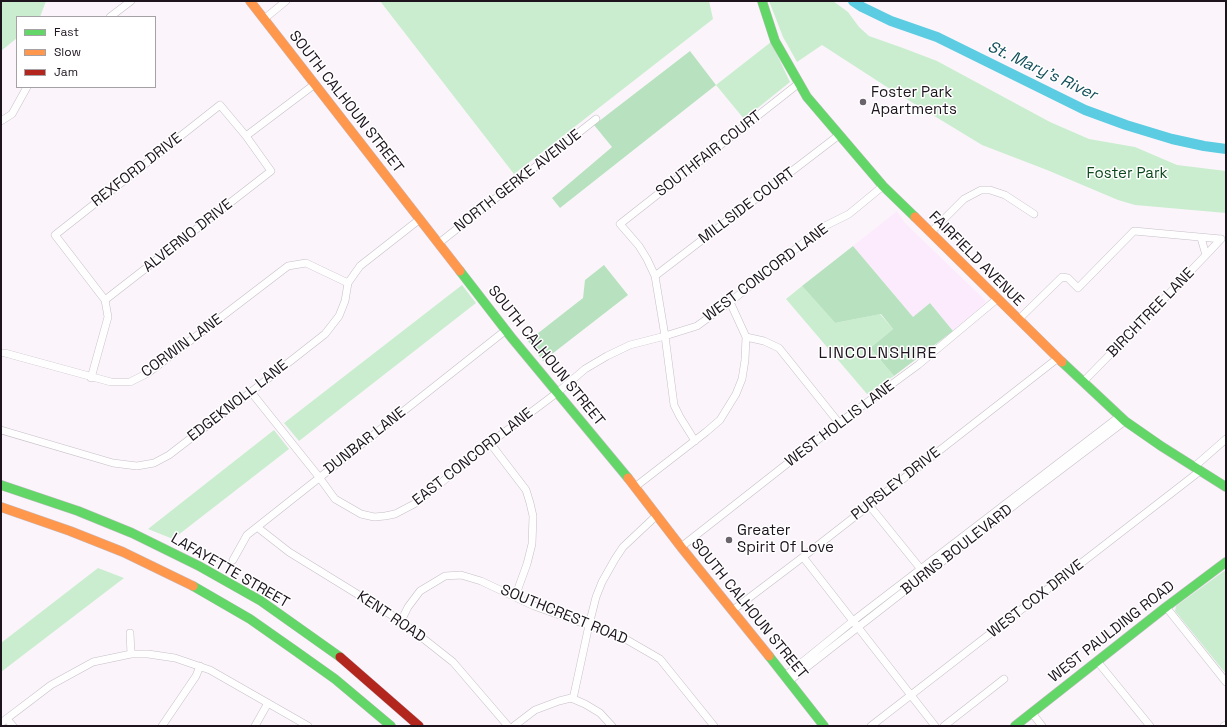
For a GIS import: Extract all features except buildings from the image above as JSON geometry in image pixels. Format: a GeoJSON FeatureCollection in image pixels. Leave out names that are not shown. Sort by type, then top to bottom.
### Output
{"type":"FeatureCollection","features":[{"type":"Feature","properties":{"kind":"main road","name":"SOUTH CALHOUN STREET"},"geometry":{"type":"LineString","coordinates":[[250,1],[374,163],[439,243],[506,330],[635,487],[656,516],[733,610],[824,726]]}},
{"type":"Feature","properties":{"kind":"main road","name":"FAIRFIELD AVENUE"},"geometry":{"type":"LineString","coordinates":[[762,1],[775,41],[798,84],[807,97],[883,186],[1018,320],[1123,418],[1161,446],[1226,487]]}},
{"type":"Feature","properties":{"kind":"main road","name":"LAFAYETTE STREET"},"geometry":{"type":"LineString","coordinates":[[1,485],[78,511],[132,533],[199,566],[261,601],[348,663],[418,726]]}},
{"type":"Feature","properties":{"kind":"main road","name":"LAFAYETTE STREET"},"geometry":{"type":"LineString","coordinates":[[1,507],[116,549],[190,584],[250,619],[297,652],[335,679],[391,726]]}},
{"type":"Feature","properties":{"kind":"main road","name":"WEST PAULDING ROAD"},"geometry":{"type":"LineString","coordinates":[[1015,726],[1166,607],[1226,562]]}},
{"type":"Feature","properties":{"kind":"street"},"geometry":{"type":"LineString","coordinates":[[111,16],[131,1]]}},
{"type":"Feature","properties":{"kind":"street"},"geometry":{"type":"LineString","coordinates":[[264,19],[286,1]]}},
{"type":"Feature","properties":{"kind":"street"},"geometry":{"type":"LineString","coordinates":[[246,136],[315,84]]}},
{"type":"Feature","properties":{"kind":"street","name":"SOUTHFAIR COURT"},"geometry":{"type":"LineString","coordinates":[[655,276],[639,246],[620,224],[798,84]]}},
{"type":"Feature","properties":{"kind":"street"},"geometry":{"type":"LineString","coordinates":[[1,121],[12,114],[26,88]]}},
{"type":"Feature","properties":{"kind":"street","name":"REXFORD DRIVE"},"geometry":{"type":"LineString","coordinates":[[105,300],[55,235],[220,105],[246,136]]}},
{"type":"Feature","properties":{"kind":"street","name":"NORTH GERKE AVENUE"},"geometry":{"type":"LineString","coordinates":[[439,243],[596,119]]}},
{"type":"Feature","properties":{"kind":"street","name":"MILLSIDE COURT"},"geometry":{"type":"LineString","coordinates":[[655,276],[839,135]]}},
{"type":"Feature","properties":{"kind":"street","name":"ALVERNO DRIVE"},"geometry":{"type":"LineString","coordinates":[[105,300],[271,171],[246,136]]}},
{"type":"Feature","properties":{"kind":"street","name":"WEST CONCORD LANE"},"geometry":{"type":"LineString","coordinates":[[558,392],[585,369],[630,345],[696,326],[730,302],[823,228],[849,214],[883,186]]}},
{"type":"Feature","properties":{"kind":"street"},"geometry":{"type":"LineString","coordinates":[[930,233],[964,199],[981,190],[990,190],[1005,195],[1034,214]]}},
{"type":"Feature","properties":{"kind":"street","name":"EDGEKNOLL LANE"},"geometry":{"type":"LineString","coordinates":[[1,430],[113,463],[137,466],[154,463],[169,455],[325,334],[339,316],[345,301],[348,283],[360,266],[420,219]]}},
{"type":"Feature","properties":{"kind":"street"},"geometry":{"type":"LineString","coordinates":[[1018,320],[1062,277],[1068,278],[1078,288],[1134,231],[1221,239],[1206,255]]}},
{"type":"Feature","properties":{"kind":"street","name":"BIRCHTREE LANE"},"geometry":{"type":"LineString","coordinates":[[1083,382],[1206,255],[1201,238]]}},
{"type":"Feature","properties":{"kind":"street","name":"CORWIN LANE"},"geometry":{"type":"LineString","coordinates":[[1,353],[91,378],[111,382],[130,382],[148,373],[288,266],[306,263],[348,283]]}},
{"type":"Feature","properties":{"kind":"street"},"geometry":{"type":"LineString","coordinates":[[655,276],[674,405],[695,441]]}},
{"type":"Feature","properties":{"kind":"street","name":"WEST HOLLIS LANE"},"geometry":{"type":"LineString","coordinates":[[681,547],[839,423],[918,365],[997,299]]}},
{"type":"Feature","properties":{"kind":"street"},"geometry":{"type":"LineString","coordinates":[[91,378],[108,317],[105,300]]}},
{"type":"Feature","properties":{"kind":"street"},"geometry":{"type":"LineString","coordinates":[[635,487],[720,420],[736,394],[742,379],[746,337],[730,302]]}},
{"type":"Feature","properties":{"kind":"street","name":"DUNBAR LANE"},"geometry":{"type":"LineString","coordinates":[[233,560],[247,535],[506,330]]}},
{"type":"Feature","properties":{"kind":"street"},"geometry":{"type":"LineString","coordinates":[[746,337],[764,341],[778,348],[839,423]]}},
{"type":"Feature","properties":{"kind":"street","name":"PURSLEY DRIVE"},"geometry":{"type":"LineString","coordinates":[[733,610],[1058,358]]}},
{"type":"Feature","properties":{"kind":"street"},"geometry":{"type":"LineString","coordinates":[[251,392],[319,477]]}},
{"type":"Feature","properties":{"kind":"street","name":"EAST CONCORD LANE"},"geometry":{"type":"LineString","coordinates":[[319,477],[335,499],[361,514],[374,517],[385,516],[404,510],[416,503],[490,443],[558,392]]}},
{"type":"Feature","properties":{"kind":"street","name":"BURNS BOULEVARD"},"geometry":{"type":"LineString","coordinates":[[787,678],[923,572],[1025,488],[1123,418]]}},
{"type":"Feature","properties":{"kind":"street","name":"WEST COX DRIVE"},"geometry":{"type":"LineString","coordinates":[[871,726],[1197,469],[1226,439]]}},
{"type":"Feature","properties":{"kind":"street"},"geometry":{"type":"LineString","coordinates":[[490,443],[526,490],[533,516],[532,544],[527,564],[515,597]]}},
{"type":"Feature","properties":{"kind":"street"},"geometry":{"type":"LineString","coordinates":[[869,504],[923,572]]}},
{"type":"Feature","properties":{"kind":"street"},"geometry":{"type":"LineString","coordinates":[[573,698],[596,597],[602,582],[615,559],[632,538],[656,516]]}},
{"type":"Feature","properties":{"kind":"street","name":"KENT ROAD"},"geometry":{"type":"LineString","coordinates":[[257,528],[289,552],[401,621],[453,662],[508,726]]}},
{"type":"Feature","properties":{"kind":"street"},"geometry":{"type":"LineString","coordinates":[[803,557],[934,726]]}},
{"type":"Feature","properties":{"kind":"street","name":"SOUTHCREST ROAD"},"geometry":{"type":"LineString","coordinates":[[401,621],[408,607],[420,591],[445,576],[461,575],[481,581],[534,606],[622,637],[660,660],[714,726]]}},
{"type":"Feature","properties":{"kind":"street"},"geometry":{"type":"LineString","coordinates":[[1166,607],[1226,682]]}},
{"type":"Feature","properties":{"kind":"street"},"geometry":{"type":"LineString","coordinates":[[130,633],[131,654]]}},
{"type":"Feature","properties":{"kind":"street"},"geometry":{"type":"LineString","coordinates":[[13,726],[4,721],[51,685],[93,662],[131,654],[175,658],[200,666],[220,675],[308,726]]}},
{"type":"Feature","properties":{"kind":"street"},"geometry":{"type":"LineString","coordinates":[[1097,661],[1150,726]]}},
{"type":"Feature","properties":{"kind":"street"},"geometry":{"type":"LineString","coordinates":[[162,726],[196,676],[200,666]]}},
{"type":"Feature","properties":{"kind":"street"},"geometry":{"type":"LineString","coordinates":[[944,726],[1004,680]]}},
{"type":"Feature","properties":{"kind":"street"},"geometry":{"type":"LineString","coordinates":[[514,726],[535,710],[559,701],[573,698],[600,713],[612,726]]}},
{"type":"Feature","properties":{"kind":"street"},"geometry":{"type":"LineString","coordinates":[[255,726],[268,703]]}},
{"type":"Feature","properties":{"kind":"street"},"geometry":{"type":"LineString","coordinates":[[1032,713],[1042,726]]}},
{"type":"Feature","properties":{"kind":"shaded area"},"geometry":{"type":"Polygon","coordinates":[[[897,211],[905,223],[985,300],[985,303],[953,331],[930,303],[913,317],[853,246],[897,211]]]}},
{"type":"Feature","properties":{"kind":"green space"},"geometry":{"type":"Polygon","coordinates":[[[1,1],[46,1],[40,16],[16,16],[16,39],[1,51],[1,1]]]}},
{"type":"Feature","properties":{"kind":"green space"},"geometry":{"type":"Polygon","coordinates":[[[380,1],[709,1],[713,19],[514,174],[380,1]]]}},
{"type":"Feature","properties":{"kind":"green space","name":"Foster Park"},"geometry":{"type":"Polygon","coordinates":[[[769,1],[833,1],[848,12],[859,27],[869,36],[937,61],[1050,122],[1089,139],[1135,147],[1177,165],[1226,171],[1226,213],[1135,205],[1118,200],[982,145],[890,89],[822,45],[797,62],[783,37],[769,1]]]}},
{"type":"Feature","properties":{"kind":"green space"},"geometry":{"type":"Polygon","coordinates":[[[771,42],[790,82],[744,119],[716,85],[771,42]]]}},
{"type":"Feature","properties":{"kind":"green space"},"geometry":{"type":"Polygon","coordinates":[[[690,51],[716,85],[560,208],[552,198],[612,147],[594,125],[690,51]]]}},
{"type":"Feature","properties":{"kind":"green space"},"geometry":{"type":"Polygon","coordinates":[[[853,246],[913,317],[930,303],[953,331],[894,376],[870,348],[893,329],[881,314],[835,323],[802,286],[853,246]]]}},
{"type":"Feature","properties":{"kind":"green space"},"geometry":{"type":"Polygon","coordinates":[[[604,265],[628,295],[543,361],[528,341],[583,298],[585,280],[604,265]]]}},
{"type":"Feature","properties":{"kind":"green space"},"geometry":{"type":"Polygon","coordinates":[[[462,285],[476,303],[299,441],[284,423],[462,285]]]}},
{"type":"Feature","properties":{"kind":"green space"},"geometry":{"type":"Polygon","coordinates":[[[802,286],[835,323],[880,314],[893,329],[870,348],[894,376],[867,394],[786,299],[802,286]]]}},
{"type":"Feature","properties":{"kind":"green space"},"geometry":{"type":"Polygon","coordinates":[[[274,430],[289,449],[173,539],[148,529],[274,430]]]}},
{"type":"Feature","properties":{"kind":"green space"},"geometry":{"type":"Polygon","coordinates":[[[98,568],[124,578],[1,672],[1,643],[98,568]]]}},
{"type":"Feature","properties":{"kind":"green space"},"geometry":{"type":"Polygon","coordinates":[[[1226,571],[1226,674],[1175,611],[1176,606],[1226,571]]]}},
{"type":"Feature","properties":{"kind":"waterway","name":"St. Mary's River"},"geometry":{"type":"LineString","coordinates":[[853,1],[891,21],[937,37],[1085,110],[1126,125],[1172,139],[1226,149]]}},
{"type":"Feature","properties":{"kind":"traffic: fast"},"geometry":{"type":"LineString","coordinates":[[762,1],[775,41],[807,97],[883,186],[915,217]]}},
{"type":"Feature","properties":{"kind":"traffic: fast"},"geometry":{"type":"LineString","coordinates":[[460,271],[511,337],[628,478]]}},
{"type":"Feature","properties":{"kind":"traffic: fast"},"geometry":{"type":"LineString","coordinates":[[1062,362],[1125,421],[1161,446],[1226,487]]}},
{"type":"Feature","properties":{"kind":"traffic: fast"},"geometry":{"type":"LineString","coordinates":[[1,485],[78,511],[132,533],[199,566],[261,601],[340,657]]}},
{"type":"Feature","properties":{"kind":"traffic: fast"},"geometry":{"type":"LineString","coordinates":[[1015,726],[1166,607],[1226,562]]}},
{"type":"Feature","properties":{"kind":"traffic: fast"},"geometry":{"type":"LineString","coordinates":[[193,586],[250,619],[297,652],[335,679],[391,726]]}},
{"type":"Feature","properties":{"kind":"traffic: fast"},"geometry":{"type":"LineString","coordinates":[[769,656],[824,726]]}},
{"type":"Feature","properties":{"kind":"traffic: slow"},"geometry":{"type":"LineString","coordinates":[[250,1],[460,271]]}},
{"type":"Feature","properties":{"kind":"traffic: slow"},"geometry":{"type":"LineString","coordinates":[[915,217],[1062,362]]}},
{"type":"Feature","properties":{"kind":"traffic: slow"},"geometry":{"type":"LineString","coordinates":[[628,478],[681,547],[769,656]]}},
{"type":"Feature","properties":{"kind":"traffic: slow"},"geometry":{"type":"LineString","coordinates":[[1,507],[70,531],[123,552],[193,586]]}},
{"type":"Feature","properties":{"kind":"traffic: jam"},"geometry":{"type":"LineString","coordinates":[[340,657],[419,726]]}},
{"type":"Feature","properties":{"kind":"place","name":"Foster Park Apartments"},"geometry":{"type":"Point","coordinates":[863,102]}},
{"type":"Feature","properties":{"kind":"place","name":"Greater Spirit Of Love"},"geometry":{"type":"Point","coordinates":[729,540]}},
{"type":"Feature","properties":{"kind":"district","name":"LINCOLNSHIRE"},"geometry":{"type":"Point","coordinates":[878,354]}}]}
